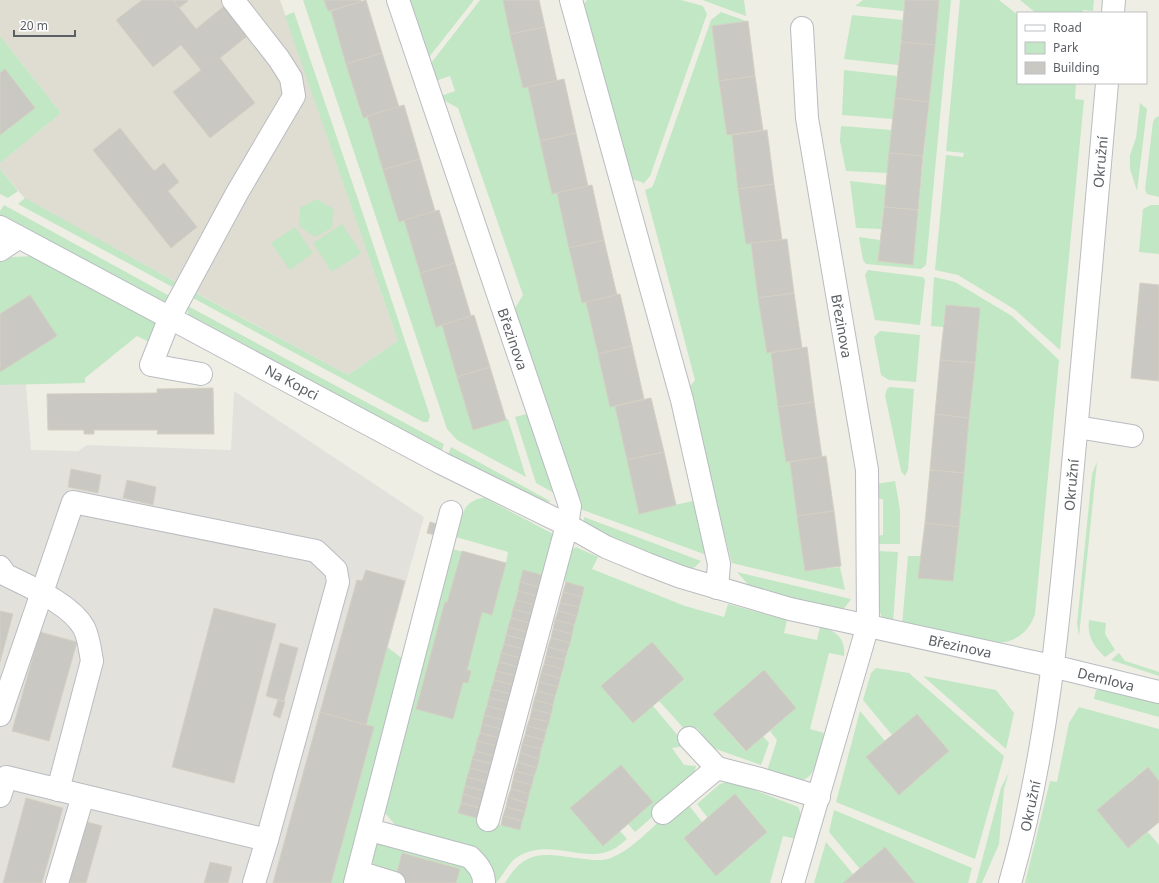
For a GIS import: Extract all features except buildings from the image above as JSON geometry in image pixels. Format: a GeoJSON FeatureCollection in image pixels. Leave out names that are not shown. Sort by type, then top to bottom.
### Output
{"type":"FeatureCollection","features":[{"type":"Feature","properties":{"kind":"street"},"geometry":{"type":"LineString","coordinates":[[201,374],[151,365],[170,317],[237,193],[294,96],[291,78],[233,0]]}},
{"type":"Feature","properties":{"kind":"street","name":"Březinova"},"geometry":{"type":"LineString","coordinates":[[398,0],[570,506],[567,525],[606,547],[681,577],[717,588],[790,609],[1052,666]]}},
{"type":"Feature","properties":{"kind":"street"},"geometry":{"type":"LineString","coordinates":[[571,0],[682,400],[719,564],[717,588]]}},
{"type":"Feature","properties":{"kind":"street"},"geometry":{"type":"LineString","coordinates":[[1113,12],[1114,0]]}},
{"type":"Feature","properties":{"kind":"street","name":"Březinova"},"geometry":{"type":"LineString","coordinates":[[793,883],[868,625],[867,470],[806,118],[802,28]]}},
{"type":"Feature","properties":{"kind":"street","name":"Okružní"},"geometry":{"type":"LineString","coordinates":[[1010,883],[1036,780],[1052,666],[1077,426],[1107,84]]}},
{"type":"Feature","properties":{"kind":"street","name":"Na Kopci"},"geometry":{"type":"LineString","coordinates":[[0,250],[9,232],[442,463],[567,525]]}},
{"type":"Feature","properties":{"kind":"street"},"geometry":{"type":"LineString","coordinates":[[1077,426],[1132,436]]}},
{"type":"Feature","properties":{"kind":"street"},"geometry":{"type":"LineString","coordinates":[[0,715],[73,502],[316,551],[328,560],[336,570],[338,582],[254,883]]}},
{"type":"Feature","properties":{"kind":"street"},"geometry":{"type":"LineString","coordinates":[[394,883],[357,878],[451,512]]}},
{"type":"Feature","properties":{"kind":"street"},"geometry":{"type":"LineString","coordinates":[[488,820],[567,525]]}},
{"type":"Feature","properties":{"kind":"street"},"geometry":{"type":"LineString","coordinates":[[0,567],[6,574],[71,612],[84,628],[92,661],[58,790]]}},
{"type":"Feature","properties":{"kind":"street","name":"Demlova"},"geometry":{"type":"LineString","coordinates":[[1052,666],[1159,692]]}},
{"type":"Feature","properties":{"kind":"street"},"geometry":{"type":"LineString","coordinates":[[689,738],[717,768],[819,797]]}},
{"type":"Feature","properties":{"kind":"street"},"geometry":{"type":"LineString","coordinates":[[663,812],[717,768]]}},
{"type":"Feature","properties":{"kind":"street"},"geometry":{"type":"LineString","coordinates":[[2,778],[267,840]]}},
{"type":"Feature","properties":{"kind":"street"},"geometry":{"type":"LineString","coordinates":[[57,883],[84,796]]}},
{"type":"Feature","properties":{"kind":"street"},"geometry":{"type":"LineString","coordinates":[[370,830],[470,857],[478,865],[483,874],[484,883]]}},
{"type":"Feature","properties":{"kind":"shaded area"},"geometry":{"type":"Polygon","coordinates":[[[0,0],[280,0],[398,341],[348,375],[27,201],[0,169],[0,163],[61,113],[0,36],[0,0]]]}},
{"type":"Feature","properties":{"kind":"shaded area"},"geometry":{"type":"Polygon","coordinates":[[[26,384],[31,450],[78,451],[87,445],[231,450],[234,391],[424,517],[366,725],[374,727],[331,883],[0,883],[0,385],[26,384]]]}},
{"type":"Feature","properties":{"kind":"green space"},"geometry":{"type":"Polygon","coordinates":[[[303,0],[324,0],[328,11],[331,11],[362,117],[367,116],[399,222],[404,220],[436,326],[442,325],[474,429],[508,419],[526,477],[457,440],[447,429],[303,0]]]}},
{"type":"Feature","properties":{"kind":"green space"},"geometry":{"type":"Polygon","coordinates":[[[405,0],[474,0],[426,61],[405,0]]]}},
{"type":"Feature","properties":{"kind":"green space"},"geometry":{"type":"Polygon","coordinates":[[[480,0],[503,0],[523,88],[528,87],[552,194],[557,193],[582,303],[586,302],[610,407],[615,406],[639,513],[697,500],[705,550],[704,554],[580,509],[512,313],[523,295],[458,108],[438,97],[455,91],[450,76],[433,82],[428,67],[480,0]]]}},
{"type":"Feature","properties":{"kind":"green space"},"geometry":{"type":"Polygon","coordinates":[[[587,0],[681,0],[703,6],[707,14],[650,176],[643,184],[642,182],[625,177],[626,158],[580,9],[587,0]]]}},
{"type":"Feature","properties":{"kind":"green space"},"geometry":{"type":"Polygon","coordinates":[[[703,0],[744,0],[746,16],[705,1],[703,0]]]}},
{"type":"Feature","properties":{"kind":"green space"},"geometry":{"type":"Polygon","coordinates":[[[863,0],[905,0],[904,11],[855,6],[863,0]]]}},
{"type":"Feature","properties":{"kind":"green space"},"geometry":{"type":"Polygon","coordinates":[[[939,0],[951,0],[926,265],[921,269],[866,264],[863,260],[859,237],[880,240],[878,261],[913,265],[939,0]]]}},
{"type":"Feature","properties":{"kind":"green space"},"geometry":{"type":"Polygon","coordinates":[[[960,0],[999,0],[1017,14],[1017,84],[1076,84],[1075,99],[1084,100],[1060,350],[1014,309],[958,275],[935,270],[946,155],[963,157],[964,153],[946,151],[960,0]]]}},
{"type":"Feature","properties":{"kind":"green space"},"geometry":{"type":"Polygon","coordinates":[[[1020,0],[1094,0],[1093,11],[1035,12],[1020,0]]]}},
{"type":"Feature","properties":{"kind":"green space"},"geometry":{"type":"Polygon","coordinates":[[[294,12],[430,416],[428,422],[423,422],[191,297],[194,292],[348,375],[398,341],[285,16],[294,12]]]}},
{"type":"Feature","properties":{"kind":"green space"},"geometry":{"type":"Polygon","coordinates":[[[721,12],[746,21],[712,26],[727,135],[732,135],[746,244],[751,243],[767,353],[771,353],[786,462],[790,462],[805,571],[840,567],[845,590],[732,563],[691,411],[696,409],[692,395],[686,396],[685,393],[695,380],[645,190],[652,187],[654,183],[711,20],[721,12]]]}},
{"type":"Feature","properties":{"kind":"green space"},"geometry":{"type":"Polygon","coordinates":[[[852,15],[903,20],[898,65],[844,59],[852,15]]]}},
{"type":"Feature","properties":{"kind":"green space"},"geometry":{"type":"Polygon","coordinates":[[[0,36],[61,113],[0,163],[0,135],[35,108],[0,73],[0,36]]]}},
{"type":"Feature","properties":{"kind":"green space"},"geometry":{"type":"Polygon","coordinates":[[[844,70],[897,76],[893,119],[842,115],[844,70]]]}},
{"type":"Feature","properties":{"kind":"green space"},"geometry":{"type":"Polygon","coordinates":[[[1140,103],[1147,109],[1137,191],[1130,169],[1130,155],[1136,138],[1140,103]]]}},
{"type":"Feature","properties":{"kind":"green space"},"geometry":{"type":"Polygon","coordinates":[[[1159,116],[1159,197],[1147,194],[1145,189],[1153,122],[1155,118],[1159,116]]]}},
{"type":"Feature","properties":{"kind":"green space"},"geometry":{"type":"Polygon","coordinates":[[[841,126],[892,130],[887,173],[846,171],[840,141],[841,126]]]}},
{"type":"Feature","properties":{"kind":"green space"},"geometry":{"type":"Polygon","coordinates":[[[0,169],[18,191],[8,198],[0,194],[0,169]]]}},
{"type":"Feature","properties":{"kind":"green space"},"geometry":{"type":"Polygon","coordinates":[[[850,181],[886,185],[881,229],[856,228],[850,181]]]}},
{"type":"Feature","properties":{"kind":"green space"},"geometry":{"type":"Polygon","coordinates":[[[25,198],[181,285],[178,290],[18,204],[25,198]]]}},
{"type":"Feature","properties":{"kind":"green space"},"geometry":{"type":"Polygon","coordinates":[[[317,199],[333,209],[332,228],[315,237],[299,226],[300,208],[317,199]]]}},
{"type":"Feature","properties":{"kind":"green space"},"geometry":{"type":"Polygon","coordinates":[[[4,205],[175,299],[162,305],[0,216],[0,211],[4,205]]]}},
{"type":"Feature","properties":{"kind":"green space"},"geometry":{"type":"Polygon","coordinates":[[[1151,205],[1159,205],[1159,254],[1139,252],[1143,209],[1151,205]]]}},
{"type":"Feature","properties":{"kind":"green space"},"geometry":{"type":"Polygon","coordinates":[[[342,224],[361,253],[332,272],[313,243],[342,224]]]}},
{"type":"Feature","properties":{"kind":"green space"},"geometry":{"type":"Polygon","coordinates":[[[295,227],[313,253],[290,270],[271,243],[295,227]]]}},
{"type":"Feature","properties":{"kind":"green space"},"geometry":{"type":"Polygon","coordinates":[[[35,256],[156,322],[158,329],[149,342],[137,336],[85,378],[85,383],[0,385],[0,261],[12,257],[35,256]]]}},
{"type":"Feature","properties":{"kind":"green space"},"geometry":{"type":"Polygon","coordinates":[[[868,270],[923,277],[925,280],[920,325],[875,320],[865,275],[868,270]]]}},
{"type":"Feature","properties":{"kind":"green space"},"geometry":{"type":"Polygon","coordinates":[[[934,277],[955,282],[1012,316],[1059,360],[1035,614],[1029,627],[1024,632],[1007,642],[993,643],[902,625],[908,556],[921,556],[919,578],[953,581],[980,308],[946,305],[943,327],[931,326],[934,277]]]}},
{"type":"Feature","properties":{"kind":"green space"},"geometry":{"type":"Polygon","coordinates":[[[186,305],[444,444],[441,454],[189,317],[186,305]]]}},
{"type":"Feature","properties":{"kind":"green space"},"geometry":{"type":"Polygon","coordinates":[[[880,331],[920,335],[916,382],[889,380],[881,375],[874,337],[880,331]]]}},
{"type":"Feature","properties":{"kind":"green space"},"geometry":{"type":"Polygon","coordinates":[[[890,387],[914,389],[908,470],[905,476],[901,471],[885,395],[887,389],[890,387]]]}},
{"type":"Feature","properties":{"kind":"green space"},"geometry":{"type":"Polygon","coordinates":[[[534,412],[555,483],[554,493],[536,483],[515,417],[534,412]]]}},
{"type":"Feature","properties":{"kind":"green space"},"geometry":{"type":"Polygon","coordinates":[[[451,447],[550,501],[546,504],[447,457],[451,447]]]}},
{"type":"Feature","properties":{"kind":"green space"},"geometry":{"type":"Polygon","coordinates":[[[1097,462],[1079,636],[1077,624],[1092,474],[1097,462]]]}},
{"type":"Feature","properties":{"kind":"green space"},"geometry":{"type":"Polygon","coordinates":[[[895,481],[900,510],[900,544],[877,544],[877,536],[883,535],[883,499],[876,499],[875,484],[895,481]]]}},
{"type":"Feature","properties":{"kind":"green space"},"geometry":{"type":"Polygon","coordinates":[[[485,498],[555,535],[542,576],[477,819],[501,825],[566,582],[561,580],[570,551],[576,547],[598,557],[592,569],[685,606],[724,617],[728,604],[787,620],[784,633],[817,640],[820,627],[835,633],[843,644],[844,656],[829,653],[810,729],[824,733],[817,763],[810,776],[804,780],[793,781],[766,774],[777,740],[770,731],[796,708],[764,670],[713,714],[745,751],[763,736],[769,743],[761,765],[713,748],[697,728],[689,734],[659,701],[653,706],[685,744],[685,746],[672,748],[684,765],[696,766],[693,778],[682,791],[635,832],[628,824],[653,802],[621,765],[571,808],[603,846],[620,831],[627,839],[610,851],[592,854],[550,849],[530,851],[515,859],[496,883],[491,864],[480,853],[397,827],[385,813],[385,806],[452,549],[506,563],[508,552],[456,537],[461,517],[467,506],[477,499],[485,498]]]}},
{"type":"Feature","properties":{"kind":"green space"},"geometry":{"type":"Polygon","coordinates":[[[584,517],[701,561],[695,567],[687,570],[600,537],[584,522],[584,517]]]}},
{"type":"Feature","properties":{"kind":"green space"},"geometry":{"type":"Polygon","coordinates":[[[877,551],[898,552],[893,623],[882,617],[877,606],[877,551]]]}},
{"type":"Feature","properties":{"kind":"green space"},"geometry":{"type":"Polygon","coordinates":[[[737,572],[851,599],[843,610],[752,589],[737,572]]]}},
{"type":"Feature","properties":{"kind":"green space"},"geometry":{"type":"Polygon","coordinates":[[[1089,620],[1106,623],[1105,634],[1115,650],[1105,657],[1092,641],[1089,631],[1089,620]]]}},
{"type":"Feature","properties":{"kind":"green space"},"geometry":{"type":"Polygon","coordinates":[[[387,647],[407,662],[346,883],[331,883],[374,727],[366,725],[387,647]]]}},
{"type":"Feature","properties":{"kind":"green space"},"geometry":{"type":"Polygon","coordinates":[[[1119,653],[1125,661],[1159,672],[1159,676],[1111,660],[1119,653]]]}},
{"type":"Feature","properties":{"kind":"green space"},"geometry":{"type":"Polygon","coordinates":[[[876,668],[909,673],[1004,756],[975,859],[836,802],[860,711],[885,741],[899,795],[949,751],[917,714],[892,735],[863,700],[871,673],[876,668]]]}},
{"type":"Feature","properties":{"kind":"green space"},"geometry":{"type":"Polygon","coordinates":[[[923,676],[996,690],[1014,713],[1006,749],[923,676]]]}},
{"type":"Feature","properties":{"kind":"green space"},"geometry":{"type":"Polygon","coordinates":[[[1096,690],[1110,690],[1159,703],[1159,717],[1094,699],[1096,690]]]}},
{"type":"Feature","properties":{"kind":"green space"},"geometry":{"type":"Polygon","coordinates":[[[1079,707],[1159,729],[1159,781],[1147,767],[1097,810],[1128,848],[1148,832],[1159,845],[1159,883],[1025,883],[1050,781],[1057,782],[1069,723],[1079,707]]]}},
{"type":"Feature","properties":{"kind":"green space"},"geometry":{"type":"Polygon","coordinates":[[[1009,772],[1004,789],[999,844],[982,883],[976,883],[1001,788],[1009,772]]]}},
{"type":"Feature","properties":{"kind":"green space"},"geometry":{"type":"Polygon","coordinates":[[[726,782],[739,784],[798,807],[800,811],[800,827],[796,839],[783,836],[770,883],[505,883],[513,871],[521,863],[530,858],[549,855],[594,860],[605,860],[611,858],[633,845],[664,817],[687,803],[702,822],[684,838],[716,875],[708,818],[697,804],[720,784],[726,782]]]}},
{"type":"Feature","properties":{"kind":"green space"},"geometry":{"type":"Polygon","coordinates":[[[834,810],[972,868],[968,883],[915,883],[885,847],[860,869],[829,832],[834,810]]]}},
{"type":"Feature","properties":{"kind":"green space"},"geometry":{"type":"Polygon","coordinates":[[[380,842],[464,861],[479,883],[456,883],[402,854],[396,873],[377,868],[371,861],[376,845],[380,842]]]}},
{"type":"Feature","properties":{"kind":"green space"},"geometry":{"type":"Polygon","coordinates":[[[826,842],[853,874],[843,883],[814,883],[826,842]]]}}]}
